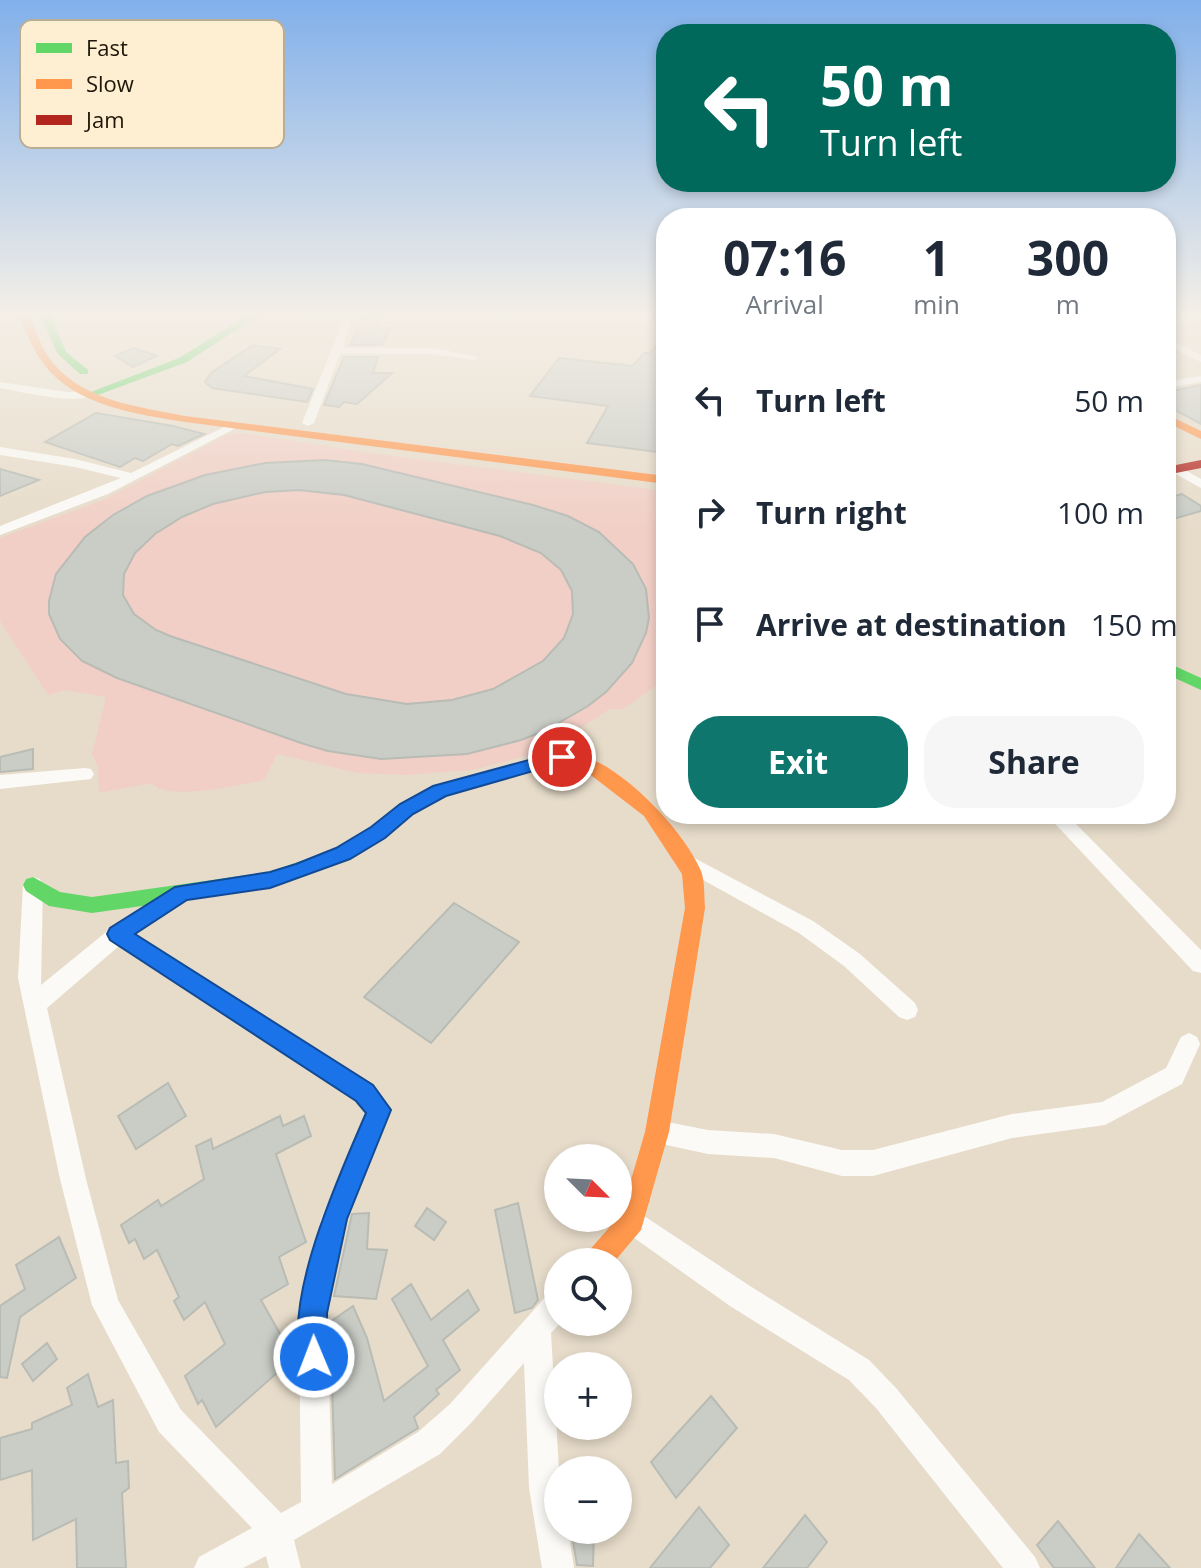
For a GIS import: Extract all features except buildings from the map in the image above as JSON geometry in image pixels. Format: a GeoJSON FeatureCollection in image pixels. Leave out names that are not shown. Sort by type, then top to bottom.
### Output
{"type":"FeatureCollection","features":[{"type":"Feature","properties":{"kind":"main road"},"geometry":{"type":"LineString","coordinates":[[75,385],[91,394],[138,408],[656,479]]}},
{"type":"Feature","properties":{"kind":"main road"},"geometry":{"type":"LineString","coordinates":[[107,385],[142,398],[192,409],[656,466]]}},
{"type":"Feature","properties":{"kind":"main road"},"geometry":{"type":"LineString","coordinates":[[91,394],[115,385]]}},
{"type":"Feature","properties":{"kind":"main road"},"geometry":{"type":"LineString","coordinates":[[1176,413],[1201,427]]}},
{"type":"Feature","properties":{"kind":"main road"},"geometry":{"type":"LineString","coordinates":[[1176,422],[1201,436]]}},
{"type":"Feature","properties":{"kind":"main road"},"geometry":{"type":"LineString","coordinates":[[1176,469],[1201,464]]}},
{"type":"Feature","properties":{"kind":"main road"},"geometry":{"type":"LineString","coordinates":[[1176,652],[1201,665]]}},
{"type":"Feature","properties":{"kind":"main road"},"geometry":{"type":"LineString","coordinates":[[1176,672],[1201,685]]}},
{"type":"Feature","properties":{"kind":"main road"},"geometry":{"type":"LineString","coordinates":[[33,885],[56,900],[92,905],[270,880],[343,854],[378,833],[406,809],[440,791],[562,757],[589,764],[651,811],[656,819]]}},
{"type":"Feature","properties":{"kind":"main road"},"geometry":{"type":"LineString","coordinates":[[632,1221],[657,1132],[695,908],[692,873],[659,824]]}},
{"type":"Feature","properties":{"kind":"main road"},"geometry":{"type":"LineString","coordinates":[[608,1248],[622,1232]]}},
{"type":"Feature","properties":{"kind":"street"},"geometry":{"type":"LineString","coordinates":[[1,385],[68,395],[91,394]]}},
{"type":"Feature","properties":{"kind":"street"},"geometry":{"type":"LineString","coordinates":[[308,423],[322,385]]}},
{"type":"Feature","properties":{"kind":"street"},"geometry":{"type":"LineString","coordinates":[[3,528],[79,501],[238,424]]}},
{"type":"Feature","properties":{"kind":"street"},"geometry":{"type":"LineString","coordinates":[[0,451],[75,463],[132,477]]}},
{"type":"Feature","properties":{"kind":"street"},"geometry":{"type":"LineString","coordinates":[[1176,472],[1201,484]]}},
{"type":"Feature","properties":{"kind":"street"},"geometry":{"type":"LineString","coordinates":[[0,782],[85,774]]}},
{"type":"Feature","properties":{"kind":"street"},"geometry":{"type":"LineString","coordinates":[[1065,824],[1199,958]]}},
{"type":"Feature","properties":{"kind":"street"},"geometry":{"type":"LineString","coordinates":[[683,860],[806,927],[852,960],[907,1010]]}},
{"type":"Feature","properties":{"kind":"street"},"geometry":{"type":"LineString","coordinates":[[33,885],[29,978],[73,1179],[106,1305],[170,1421],[276,1531],[285,1568]]}},
{"type":"Feature","properties":{"kind":"street"},"geometry":{"type":"LineString","coordinates":[[36,1003],[118,934],[182,892]]}},
{"type":"Feature","properties":{"kind":"street"},"geometry":{"type":"LineString","coordinates":[[118,934],[365,1093],[379,1110],[334,1219],[313,1313],[317,1511]]}},
{"type":"Feature","properties":{"kind":"street"},"geometry":{"type":"LineString","coordinates":[[657,1132],[708,1142],[774,1146],[842,1163],[873,1163],[1012,1126],[1105,1113],[1174,1076],[1189,1044]]}},
{"type":"Feature","properties":{"kind":"street"},"geometry":{"type":"LineString","coordinates":[[632,1221],[740,1296],[859,1370],[886,1398],[1024,1568]]}},
{"type":"Feature","properties":{"kind":"street"},"geometry":{"type":"LineString","coordinates":[[210,1568],[317,1511],[429,1443],[544,1321]]}},
{"type":"Feature","properties":{"kind":"street"},"geometry":{"type":"LineString","coordinates":[[537,1329],[545,1488],[558,1568]]}},
{"type":"Feature","properties":{"kind":"shaded area"},"geometry":{"type":"Polygon","coordinates":[[[241,433],[656,490],[656,686],[623,709],[610,709],[557,743],[526,756],[472,770],[405,775],[358,773],[277,754],[264,780],[187,792],[159,789],[152,783],[99,793],[98,767],[92,754],[106,697],[65,690],[48,695],[0,621],[0,538],[103,500],[227,435],[241,433]]]}},
{"type":"Feature","properties":{"kind":"traffic: fast"},"geometry":{"type":"LineString","coordinates":[[91,394],[115,385]]}},
{"type":"Feature","properties":{"kind":"traffic: fast"},"geometry":{"type":"LineString","coordinates":[[1176,672],[1201,685]]}},
{"type":"Feature","properties":{"kind":"traffic: fast"},"geometry":{"type":"LineString","coordinates":[[33,885],[56,900],[92,905],[270,880],[343,854],[378,833],[406,809],[440,791],[562,757],[582,762]]}},
{"type":"Feature","properties":{"kind":"traffic: slow"},"geometry":{"type":"LineString","coordinates":[[73,385],[114,404],[185,419],[656,479]]}},
{"type":"Feature","properties":{"kind":"traffic: slow"},"geometry":{"type":"LineString","coordinates":[[1176,422],[1201,436]]}},
{"type":"Feature","properties":{"kind":"traffic: slow"},"geometry":{"type":"LineString","coordinates":[[582,762],[589,764],[651,811],[656,819]]}},
{"type":"Feature","properties":{"kind":"traffic: slow"},"geometry":{"type":"LineString","coordinates":[[608,1248],[632,1221],[657,1132],[695,908],[692,873],[660,824]]}},
{"type":"Feature","properties":{"kind":"traffic: jam"},"geometry":{"type":"LineString","coordinates":[[1176,469],[1201,464]]}},
{"type":"Feature","properties":{"kind":"route"},"geometry":{"type":"LineString","coordinates":[[314,1357],[313,1313],[334,1219],[379,1110],[365,1093],[118,934],[182,892],[270,880],[300,871],[343,854],[378,833],[406,809],[440,791],[562,757]]}}]}
